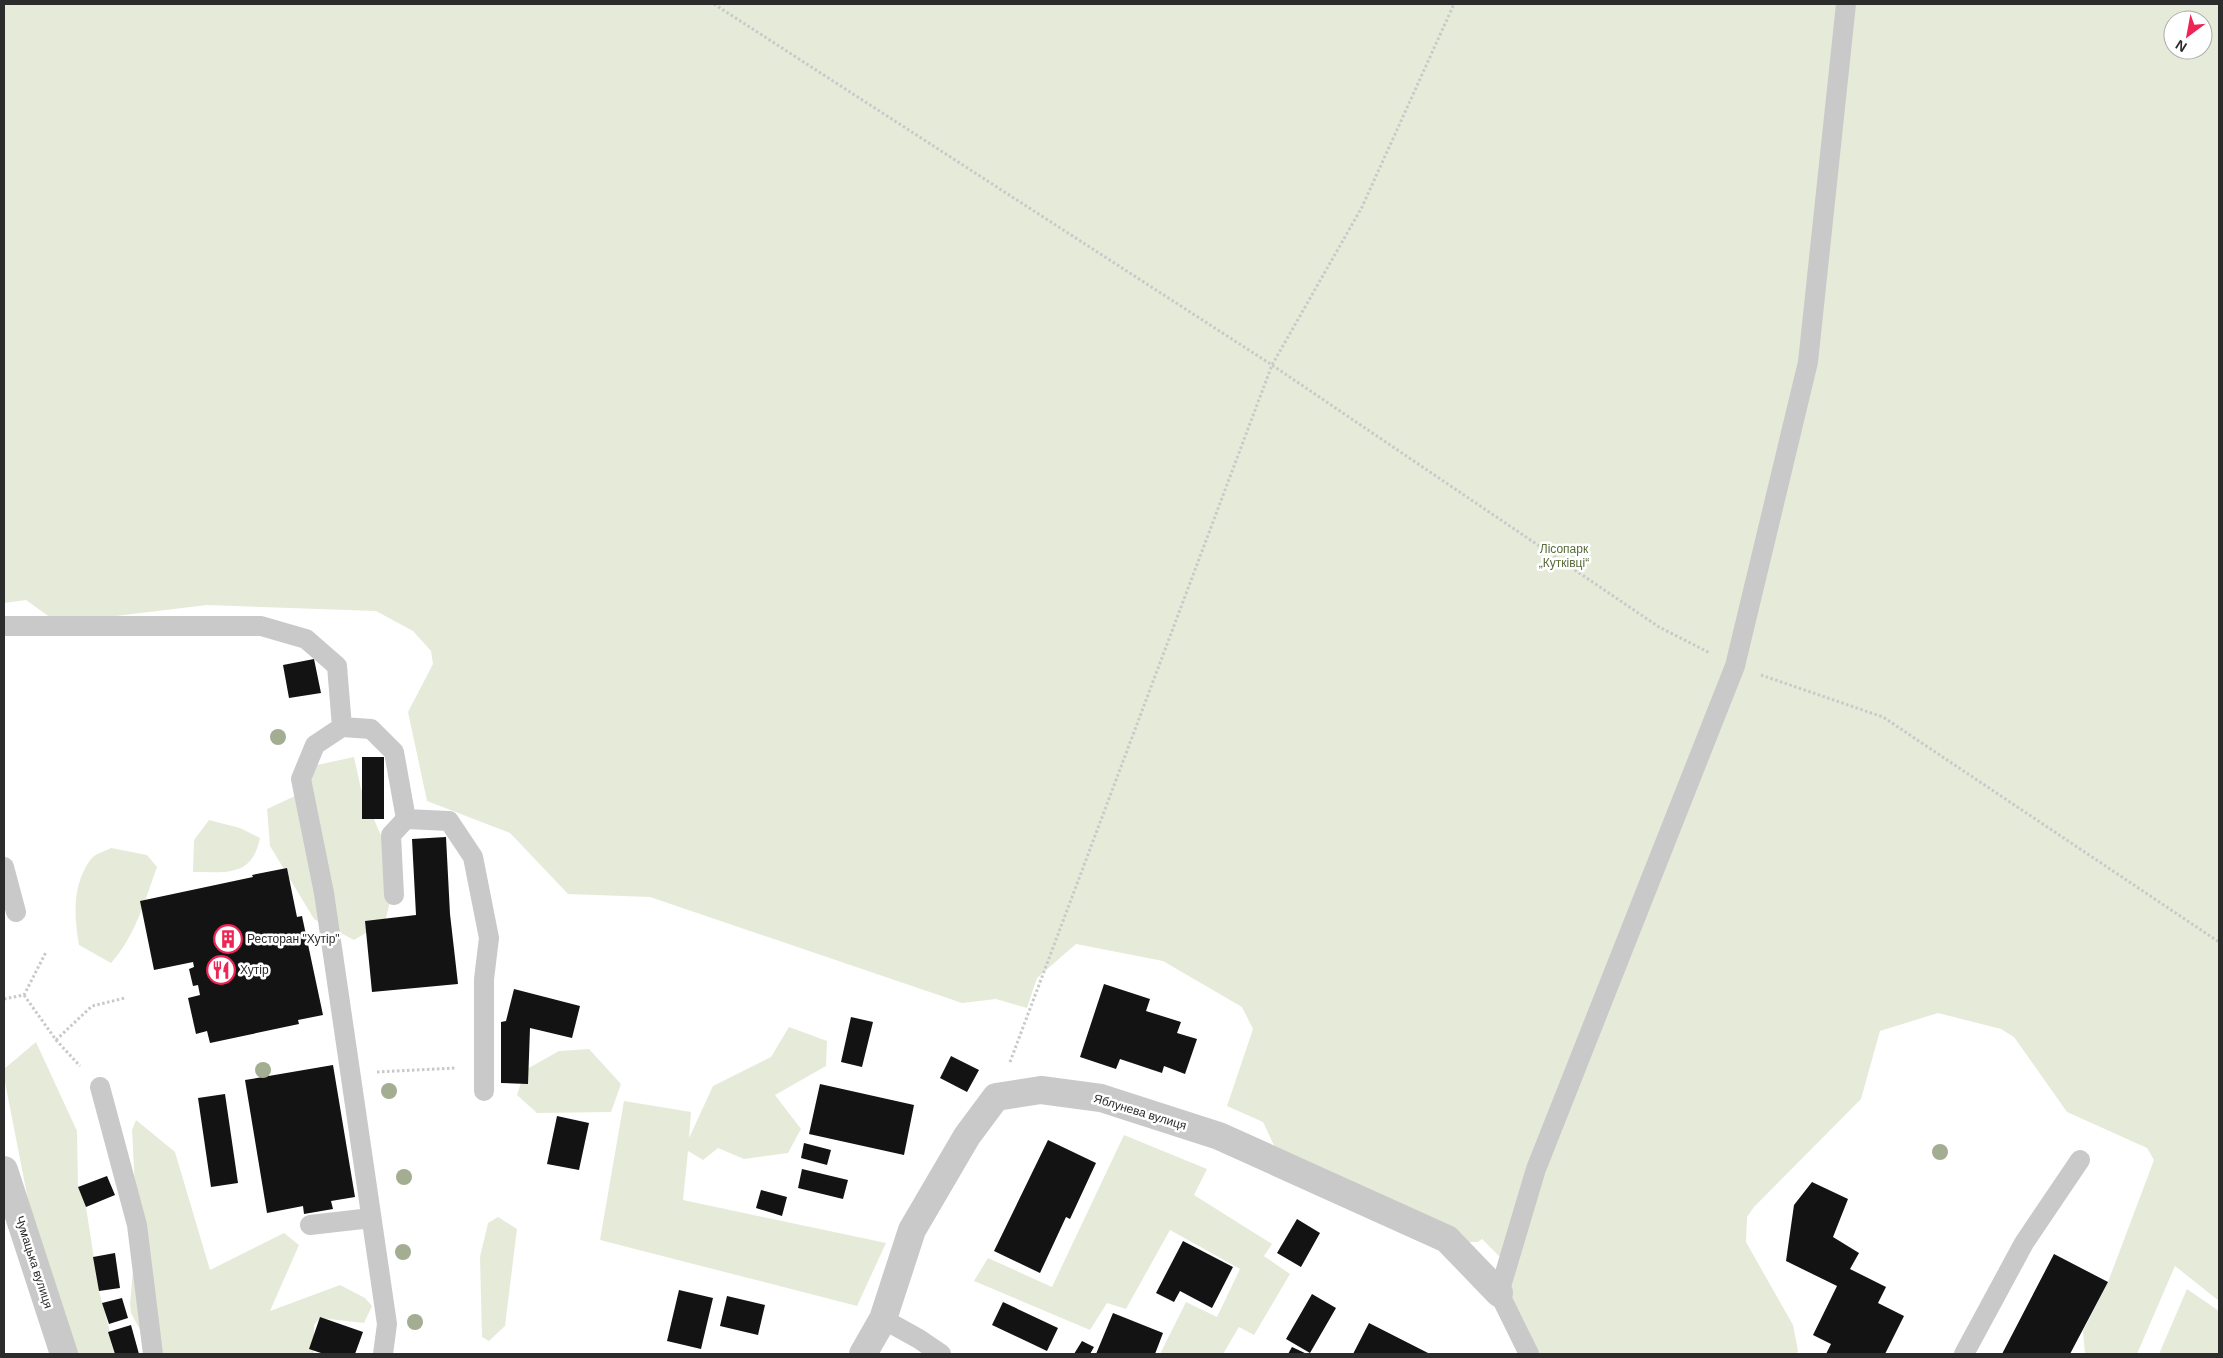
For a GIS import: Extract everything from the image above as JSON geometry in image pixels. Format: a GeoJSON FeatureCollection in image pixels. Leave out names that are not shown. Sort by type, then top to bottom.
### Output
{"type":"FeatureCollection","features":[{"type":"Feature","properties":{"kind":"street","name":"Яблунева вулиця"},"geometry":{"type":"LineString","coordinates":[[996,1097],[1041,1090],[1101,1098],[1219,1136],[1447,1239],[1499,1293]]}},
{"type":"Feature","properties":{"kind":"street"},"geometry":{"type":"LineString","coordinates":[[863,1354],[883,1319],[912,1230],[967,1136],[996,1097]]}},
{"type":"Feature","properties":{"kind":"street","name":"Чумацька вулиця"},"geometry":{"type":"LineString","coordinates":[[4,1170],[64,1354]]}},
{"type":"Feature","properties":{"kind":"lane"},"geometry":{"type":"LineString","coordinates":[[1528,1354],[1499,1293],[1536,1169],[1735,666],[1808,362],[1846,4]]}},
{"type":"Feature","properties":{"kind":"lane"},"geometry":{"type":"LineString","coordinates":[[4,626],[261,626],[306,639],[336,666],[342,727]]}},
{"type":"Feature","properties":{"kind":"lane"},"geometry":{"type":"LineString","coordinates":[[384,1354],[387,1324],[324,893],[300,779],[315,745],[342,727],[371,729],[394,752],[406,819]]}},
{"type":"Feature","properties":{"kind":"lane"},"geometry":{"type":"LineString","coordinates":[[394,895],[391,835],[406,819],[449,821],[473,857],[488,938],[484,979],[484,1091]]}},
{"type":"Feature","properties":{"kind":"lane"},"geometry":{"type":"LineString","coordinates":[[4,867],[16,912]]}},
{"type":"Feature","properties":{"kind":"lane"},"geometry":{"type":"LineString","coordinates":[[100,1086],[137,1225],[153,1354]]}},
{"type":"Feature","properties":{"kind":"lane"},"geometry":{"type":"LineString","coordinates":[[1964,1354],[2024,1243],[2080,1160]]}},
{"type":"Feature","properties":{"kind":"lane"},"geometry":{"type":"LineString","coordinates":[[310,1225],[371,1218]]}},
{"type":"Feature","properties":{"kind":"lane"},"geometry":{"type":"LineString","coordinates":[[883,1319],[919,1339],[940,1354]]}},
{"type":"Feature","properties":{"kind":"path"},"geometry":{"type":"LineString","coordinates":[[714,4],[1272,365],[1659,627],[1735,666],[1883,717],[2219,942]]}},
{"type":"Feature","properties":{"kind":"path"},"geometry":{"type":"LineString","coordinates":[[996,1097],[1272,365],[1362,207],[1454,4]]}},
{"type":"Feature","properties":{"kind":"path"},"geometry":{"type":"LineString","coordinates":[[24,995],[46,952]]}},
{"type":"Feature","properties":{"kind":"path"},"geometry":{"type":"LineString","coordinates":[[4,999],[24,995]]}},
{"type":"Feature","properties":{"kind":"path"},"geometry":{"type":"LineString","coordinates":[[24,995],[56,1040],[100,1086]]}},
{"type":"Feature","properties":{"kind":"path"},"geometry":{"type":"LineString","coordinates":[[56,1040],[92,1006],[125,998]]}},
{"type":"Feature","properties":{"kind":"path"},"geometry":{"type":"LineString","coordinates":[[350,1074],[484,1066]]}},
{"type":"Feature","properties":{"kind":"green space","name":"Лісопарк „Кутківці“"},"geometry":{"type":"Polygon","coordinates":[[[4,4],[2219,4],[2219,1301],[2175,1266],[2137,1354],[2085,1354],[2083,1331],[2108,1282],[2154,1160],[2147,1148],[2067,1112],[2014,1037],[2001,1029],[1938,1013],[1880,1031],[1861,1099],[1754,1207],[1747,1217],[1746,1242],[1793,1325],[1798,1351],[1796,1354],[1524,1354],[1505,1262],[1482,1239],[1478,1242],[1465,1242],[1279,1156],[1263,1122],[1227,1106],[1253,1029],[1242,1007],[1163,961],[1076,944],[1037,978],[1027,1008],[996,999],[962,1003],[650,897],[568,894],[510,833],[427,801],[408,712],[433,664],[431,651],[413,631],[376,611],[207,605],[58,623],[26,600],[4,603],[4,4]]]}},
{"type":"Feature","properties":{"kind":"green space"},"geometry":{"type":"Polygon","coordinates":[[[354,757],[361,789],[397,873],[385,922],[354,940],[314,919],[270,846],[267,809],[295,796],[317,765],[354,757]]]}},
{"type":"Feature","properties":{"kind":"green space"},"geometry":{"type":"Polygon","coordinates":[[[209,820],[240,828],[260,838],[251,860],[236,870],[227,872],[193,872],[194,840],[209,820]]]}},
{"type":"Feature","properties":{"kind":"green space"},"geometry":{"type":"Polygon","coordinates":[[[111,848],[147,855],[157,867],[133,930],[127,942],[111,963],[79,945],[76,923],[76,900],[80,879],[91,859],[111,848]]]}},
{"type":"Feature","properties":{"kind":"green space"},"geometry":{"type":"Polygon","coordinates":[[[789,1027],[827,1041],[826,1066],[775,1095],[801,1129],[788,1153],[744,1159],[718,1148],[703,1160],[688,1151],[683,1200],[886,1243],[857,1306],[600,1240],[624,1101],[691,1112],[689,1138],[713,1086],[771,1057],[789,1027]]]}},
{"type":"Feature","properties":{"kind":"green space"},"geometry":{"type":"Polygon","coordinates":[[[36,1042],[77,1131],[78,1187],[86,1207],[99,1291],[116,1354],[68,1354],[53,1328],[4,1077],[4,1069],[36,1042]]]}},
{"type":"Feature","properties":{"kind":"green space"},"geometry":{"type":"Polygon","coordinates":[[[589,1049],[621,1084],[611,1112],[537,1113],[517,1095],[525,1070],[559,1051],[589,1049]]]}},
{"type":"Feature","properties":{"kind":"green space"},"geometry":{"type":"Polygon","coordinates":[[[136,1120],[175,1152],[210,1270],[284,1233],[299,1245],[270,1311],[340,1285],[365,1298],[372,1306],[364,1323],[320,1318],[314,1325],[314,1354],[153,1354],[131,1313],[130,1304],[137,1225],[132,1130],[136,1120]]]}},
{"type":"Feature","properties":{"kind":"green space"},"geometry":{"type":"Polygon","coordinates":[[[1124,1135],[1207,1169],[1194,1195],[1272,1244],[1264,1256],[1290,1274],[1254,1335],[1239,1327],[1223,1354],[1160,1354],[1186,1302],[1217,1317],[1240,1269],[1170,1230],[1126,1309],[1107,1303],[1090,1330],[974,1281],[988,1258],[1052,1287],[1124,1135]]]}},
{"type":"Feature","properties":{"kind":"green space"},"geometry":{"type":"Polygon","coordinates":[[[498,1217],[517,1229],[505,1326],[489,1341],[482,1337],[480,1257],[488,1223],[498,1217]]]}},
{"type":"Feature","properties":{"kind":"green space"},"geometry":{"type":"Polygon","coordinates":[[[2187,1289],[2219,1311],[2219,1354],[2159,1354],[2187,1289]]]}},
{"type":"Feature","properties":{"kind":"building"},"geometry":{"type":"Polygon","coordinates":[[[314,659],[321,693],[289,698],[283,665],[314,659]]]}},
{"type":"Feature","properties":{"kind":"building"},"geometry":{"type":"Polygon","coordinates":[[[362,757],[384,757],[384,819],[362,819],[362,757]]]}},
{"type":"Feature","properties":{"kind":"building"},"geometry":{"type":"Polygon","coordinates":[[[446,837],[450,914],[458,984],[372,992],[365,921],[416,915],[412,839],[446,837]]]}},
{"type":"Feature","properties":{"kind":"building","name":"Ресторан \"Хутір\""},"geometry":{"type":"Polygon","coordinates":[[[287,868],[297,917],[302,916],[323,1015],[298,1020],[299,1024],[210,1043],[207,1031],[196,1034],[188,998],[200,995],[198,985],[193,986],[189,969],[194,967],[193,962],[154,970],[140,901],[287,868]]]}},
{"type":"Feature","properties":{"kind":"building"},"geometry":{"type":"Polygon","coordinates":[[[1104,984],[1150,999],[1146,1011],[1181,1022],[1177,1033],[1197,1039],[1185,1074],[1164,1066],[1162,1073],[1120,1059],[1116,1069],[1080,1057],[1104,984]]]}},
{"type":"Feature","properties":{"kind":"building"},"geometry":{"type":"Polygon","coordinates":[[[514,989],[580,1006],[572,1038],[530,1028],[528,1084],[501,1083],[501,1022],[506,1021],[514,989]]]}},
{"type":"Feature","properties":{"kind":"building"},"geometry":{"type":"Polygon","coordinates":[[[851,1017],[873,1022],[862,1067],[841,1062],[851,1017]]]}},
{"type":"Feature","properties":{"kind":"building"},"geometry":{"type":"Polygon","coordinates":[[[951,1056],[979,1070],[967,1092],[940,1078],[951,1056]]]}},
{"type":"Feature","properties":{"kind":"building"},"geometry":{"type":"Polygon","coordinates":[[[333,1065],[355,1197],[331,1201],[333,1209],[304,1214],[303,1206],[267,1213],[245,1080],[333,1065]]]}},
{"type":"Feature","properties":{"kind":"building"},"geometry":{"type":"Polygon","coordinates":[[[820,1084],[914,1105],[904,1155],[809,1134],[820,1084]]]}},
{"type":"Feature","properties":{"kind":"building"},"geometry":{"type":"Polygon","coordinates":[[[225,1094],[238,1183],[211,1187],[198,1098],[225,1094]]]}},
{"type":"Feature","properties":{"kind":"building"},"geometry":{"type":"Polygon","coordinates":[[[557,1116],[589,1123],[579,1170],[547,1164],[557,1116]]]}},
{"type":"Feature","properties":{"kind":"building"},"geometry":{"type":"Polygon","coordinates":[[[1048,1140],[1096,1163],[1070,1219],[1066,1217],[1040,1273],[994,1251],[1048,1140]]]}},
{"type":"Feature","properties":{"kind":"building"},"geometry":{"type":"Polygon","coordinates":[[[804,1143],[831,1150],[827,1165],[801,1158],[804,1143]]]}},
{"type":"Feature","properties":{"kind":"building"},"geometry":{"type":"Polygon","coordinates":[[[802,1169],[848,1180],[843,1199],[798,1188],[802,1169]]]}},
{"type":"Feature","properties":{"kind":"building"},"geometry":{"type":"Polygon","coordinates":[[[107,1176],[115,1195],[86,1207],[78,1187],[107,1176]]]}},
{"type":"Feature","properties":{"kind":"building"},"geometry":{"type":"Polygon","coordinates":[[[1812,1182],[1848,1199],[1833,1237],[1859,1253],[1850,1269],[1886,1287],[1878,1303],[1904,1316],[1885,1354],[1826,1354],[1831,1344],[1813,1335],[1837,1286],[1786,1261],[1794,1205],[1812,1182]]]}},
{"type":"Feature","properties":{"kind":"building"},"geometry":{"type":"Polygon","coordinates":[[[761,1190],[787,1197],[782,1216],[756,1208],[761,1190]]]}},
{"type":"Feature","properties":{"kind":"building"},"geometry":{"type":"Polygon","coordinates":[[[1297,1219],[1320,1233],[1301,1267],[1277,1253],[1297,1219]]]}},
{"type":"Feature","properties":{"kind":"building"},"geometry":{"type":"Polygon","coordinates":[[[1183,1241],[1233,1267],[1212,1308],[1180,1291],[1174,1302],[1156,1293],[1183,1241]]]}},
{"type":"Feature","properties":{"kind":"building"},"geometry":{"type":"Polygon","coordinates":[[[115,1253],[120,1288],[99,1291],[93,1257],[115,1253]]]}},
{"type":"Feature","properties":{"kind":"building"},"geometry":{"type":"Polygon","coordinates":[[[2054,1254],[2108,1282],[2070,1354],[2002,1354],[2054,1254]]]}},
{"type":"Feature","properties":{"kind":"building"},"geometry":{"type":"Polygon","coordinates":[[[679,1290],[713,1298],[701,1349],[667,1341],[679,1290]]]}},
{"type":"Feature","properties":{"kind":"building"},"geometry":{"type":"Polygon","coordinates":[[[1312,1294],[1336,1308],[1310,1353],[1286,1339],[1312,1294]]]}},
{"type":"Feature","properties":{"kind":"building"},"geometry":{"type":"Polygon","coordinates":[[[727,1296],[765,1305],[758,1335],[720,1326],[727,1296]]]}},
{"type":"Feature","properties":{"kind":"building"},"geometry":{"type":"Polygon","coordinates":[[[122,1298],[128,1318],[109,1324],[102,1303],[122,1298]]]}},
{"type":"Feature","properties":{"kind":"building"},"geometry":{"type":"Polygon","coordinates":[[[1003,1302],[1058,1328],[1047,1351],[992,1325],[1003,1302]]]}},
{"type":"Feature","properties":{"kind":"building"},"geometry":{"type":"Polygon","coordinates":[[[1113,1313],[1163,1333],[1155,1354],[1096,1354],[1113,1313]]]}},
{"type":"Feature","properties":{"kind":"building"},"geometry":{"type":"Polygon","coordinates":[[[320,1317],[363,1332],[355,1354],[324,1354],[309,1349],[320,1317]]]}},
{"type":"Feature","properties":{"kind":"building"},"geometry":{"type":"Polygon","coordinates":[[[1369,1323],[1430,1354],[1353,1354],[1369,1323]]]}},
{"type":"Feature","properties":{"kind":"building"},"geometry":{"type":"Polygon","coordinates":[[[131,1325],[139,1354],[115,1354],[108,1332],[131,1325]]]}},
{"type":"Feature","properties":{"kind":"building"},"geometry":{"type":"Polygon","coordinates":[[[1082,1341],[1094,1347],[1090,1354],[1074,1354],[1082,1341]]]}},
{"type":"Feature","properties":{"kind":"building"},"geometry":{"type":"Polygon","coordinates":[[[1292,1347],[1307,1354],[1288,1354],[1292,1347]]]}},
{"type":"Feature","properties":{"kind":"place","name":"Ресторан \"Хутір\""},"geometry":{"type":"Point","coordinates":[228,939]}},
{"type":"Feature","properties":{"kind":"place","name":"Хутір"},"geometry":{"type":"Point","coordinates":[221,970]}}]}
